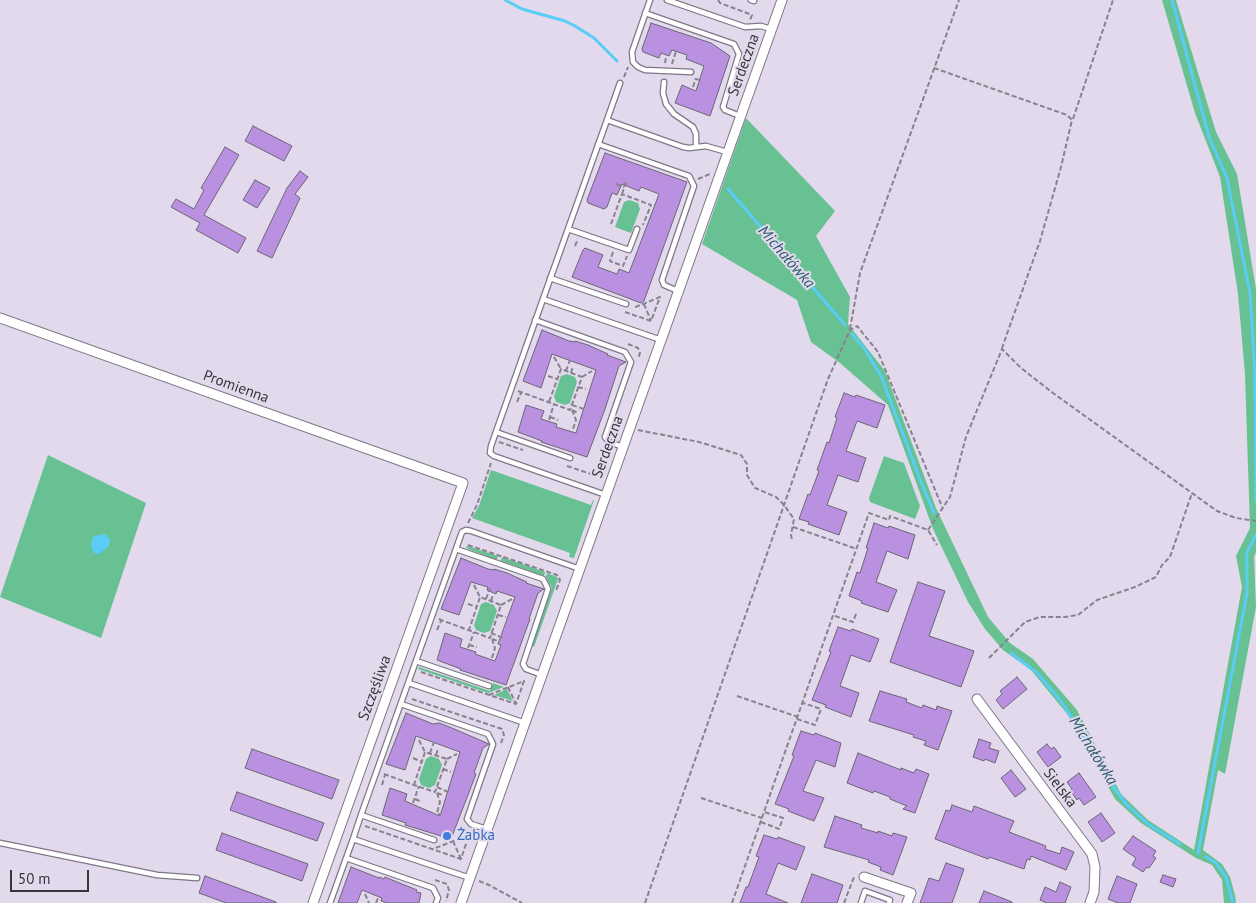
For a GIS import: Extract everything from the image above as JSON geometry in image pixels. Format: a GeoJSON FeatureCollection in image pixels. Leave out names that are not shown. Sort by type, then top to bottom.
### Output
{"type":"FeatureCollection","features":[{"type":"Feature","properties":{"kind":"street","name":"Serdeczna"},"geometry":{"type":"LineString","coordinates":[[461,903],[782,0]]}},
{"type":"Feature","properties":{"kind":"street","name":"Promienna"},"geometry":{"type":"LineString","coordinates":[[0,318],[463,483]]}},
{"type":"Feature","properties":{"kind":"street","name":"Szczęśliwa"},"geometry":{"type":"LineString","coordinates":[[314,903],[463,483]]}},
{"type":"Feature","properties":{"kind":"street","name":"Sielska"},"geometry":{"type":"LineString","coordinates":[[977,699],[1092,854],[1095,867],[1094,892],[1090,903]]}},
{"type":"Feature","properties":{"kind":"street"},"geometry":{"type":"LineString","coordinates":[[864,877],[911,892],[907,903]]}},
{"type":"Feature","properties":{"kind":"lane"},"geometry":{"type":"LineString","coordinates":[[650,0],[631,56],[633,62],[640,68],[692,72]]}},
{"type":"Feature","properties":{"kind":"lane"},"geometry":{"type":"LineString","coordinates":[[667,0],[748,27],[761,26],[771,29]]}},
{"type":"Feature","properties":{"kind":"lane"},"geometry":{"type":"LineString","coordinates":[[645,13],[734,44],[740,54],[723,107],[725,110],[740,116]]}},
{"type":"Feature","properties":{"kind":"lane"},"geometry":{"type":"LineString","coordinates":[[664,82],[663,93],[666,104],[673,112],[693,127],[696,134],[696,147]]}},
{"type":"Feature","properties":{"kind":"lane"},"geometry":{"type":"LineString","coordinates":[[606,495],[494,456],[490,450],[620,83]]}},
{"type":"Feature","properties":{"kind":"lane"},"geometry":{"type":"LineString","coordinates":[[607,120],[683,146],[708,146],[727,152]]}},
{"type":"Feature","properties":{"kind":"lane"},"geometry":{"type":"LineString","coordinates":[[598,144],[689,176],[694,186],[662,280],[664,285],[678,291]]}},
{"type":"Feature","properties":{"kind":"lane"},"geometry":{"type":"LineString","coordinates":[[568,229],[628,250],[640,229]]}},
{"type":"Feature","properties":{"kind":"lane"},"geometry":{"type":"LineString","coordinates":[[550,278],[626,304]]}},
{"type":"Feature","properties":{"kind":"lane"},"geometry":{"type":"LineString","coordinates":[[543,299],[661,340]]}},
{"type":"Feature","properties":{"kind":"lane"},"geometry":{"type":"LineString","coordinates":[[536,320],[625,352],[631,362],[605,438],[609,442],[623,447]]}},
{"type":"Feature","properties":{"kind":"lane"},"geometry":{"type":"LineString","coordinates":[[496,432],[570,458]]}},
{"type":"Feature","properties":{"kind":"lane"},"geometry":{"type":"LineString","coordinates":[[330,903],[462,532],[465,530],[471,531],[580,569]]}},
{"type":"Feature","properties":{"kind":"lane"},"geometry":{"type":"LineString","coordinates":[[456,549],[543,579],[548,589],[523,663],[524,667],[528,670],[542,675]]}},
{"type":"Feature","properties":{"kind":"lane"},"geometry":{"type":"LineString","coordinates":[[416,661],[489,686]]}},
{"type":"Feature","properties":{"kind":"lane"},"geometry":{"type":"LineString","coordinates":[[408,683],[525,723]]}},
{"type":"Feature","properties":{"kind":"lane"},"geometry":{"type":"LineString","coordinates":[[401,704],[488,734],[493,744],[467,819],[471,824],[487,829]]}},
{"type":"Feature","properties":{"kind":"lane"},"geometry":{"type":"LineString","coordinates":[[361,815],[434,840]]}},
{"type":"Feature","properties":{"kind":"lane"},"geometry":{"type":"LineString","coordinates":[[353,838],[470,878]]}},
{"type":"Feature","properties":{"kind":"lane"},"geometry":{"type":"LineString","coordinates":[[0,843],[157,876],[197,878]]}},
{"type":"Feature","properties":{"kind":"lane"},"geometry":{"type":"LineString","coordinates":[[346,858],[433,888],[438,898],[436,903]]}},
{"type":"Feature","properties":{"kind":"lane"},"geometry":{"type":"LineString","coordinates":[[861,903],[865,891],[890,900],[889,903]]}},
{"type":"Feature","properties":{"kind":"path"},"geometry":{"type":"LineString","coordinates":[[718,0],[719,3],[752,14],[748,27]]}},
{"type":"Feature","properties":{"kind":"path"},"geometry":{"type":"LineString","coordinates":[[645,903],[828,379],[850,330],[860,273],[960,0]]}},
{"type":"Feature","properties":{"kind":"path"},"geometry":{"type":"LineString","coordinates":[[928,530],[950,497],[966,436],[1002,349],[1040,241],[1072,120],[1113,0]]}},
{"type":"Feature","properties":{"kind":"path"},"geometry":{"type":"LineString","coordinates":[[670,71],[676,52]]}},
{"type":"Feature","properties":{"kind":"path"},"geometry":{"type":"LineString","coordinates":[[620,83],[626,73],[631,56]]}},
{"type":"Feature","properties":{"kind":"path"},"geometry":{"type":"LineString","coordinates":[[934,68],[1067,115],[1072,120]]}},
{"type":"Feature","properties":{"kind":"path"},"geometry":{"type":"LineString","coordinates":[[693,87],[698,73]]}},
{"type":"Feature","properties":{"kind":"path"},"geometry":{"type":"LineString","coordinates":[[696,79],[703,82]]}},
{"type":"Feature","properties":{"kind":"path"},"geometry":{"type":"LineString","coordinates":[[611,224],[626,182]]}},
{"type":"Feature","properties":{"kind":"path"},"geometry":{"type":"LineString","coordinates":[[616,184],[624,187]]}},
{"type":"Feature","properties":{"kind":"path"},"geometry":{"type":"LineString","coordinates":[[622,194],[651,205],[640,229]]}},
{"type":"Feature","properties":{"kind":"path"},"geometry":{"type":"LineString","coordinates":[[614,250],[610,261],[623,266],[628,255],[633,253]]}},
{"type":"Feature","properties":{"kind":"path"},"geometry":{"type":"LineString","coordinates":[[644,304],[652,321]]}},
{"type":"Feature","properties":{"kind":"path"},"geometry":{"type":"LineString","coordinates":[[850,330],[857,326],[878,352],[943,509]]}},
{"type":"Feature","properties":{"kind":"path"},"geometry":{"type":"LineString","coordinates":[[628,344],[638,348],[640,353],[637,361]]}},
{"type":"Feature","properties":{"kind":"path"},"geometry":{"type":"LineString","coordinates":[[1002,349],[1021,368],[1053,393],[1217,511],[1236,518],[1256,521]]}},
{"type":"Feature","properties":{"kind":"path"},"geometry":{"type":"LineString","coordinates":[[554,357],[561,369],[582,376]]}},
{"type":"Feature","properties":{"kind":"path"},"geometry":{"type":"LineString","coordinates":[[566,371],[570,360]]}},
{"type":"Feature","properties":{"kind":"path"},"geometry":{"type":"LineString","coordinates":[[571,373],[573,366]]}},
{"type":"Feature","properties":{"kind":"path"},"geometry":{"type":"LineString","coordinates":[[549,402],[561,369]]}},
{"type":"Feature","properties":{"kind":"path"},"geometry":{"type":"LineString","coordinates":[[573,429],[576,420],[571,410],[578,386],[582,376],[592,371]]}},
{"type":"Feature","properties":{"kind":"path"},"geometry":{"type":"LineString","coordinates":[[548,376],[557,379]]}},
{"type":"Feature","properties":{"kind":"path"},"geometry":{"type":"LineString","coordinates":[[578,386],[586,389]]}},
{"type":"Feature","properties":{"kind":"path"},"geometry":{"type":"LineString","coordinates":[[511,388],[578,413]]}},
{"type":"Feature","properties":{"kind":"path"},"geometry":{"type":"LineString","coordinates":[[518,402],[521,392]]}},
{"type":"Feature","properties":{"kind":"path"},"geometry":{"type":"LineString","coordinates":[[549,420],[554,404]]}},
{"type":"Feature","properties":{"kind":"path"},"geometry":{"type":"LineString","coordinates":[[572,405],[584,409]]}},
{"type":"Feature","properties":{"kind":"path"},"geometry":{"type":"LineString","coordinates":[[550,417],[558,420]]}},
{"type":"Feature","properties":{"kind":"path"},"geometry":{"type":"LineString","coordinates":[[630,428],[699,442],[741,455],[747,464],[747,475],[755,488],[776,497],[784,504],[794,519],[792,540]]}},
{"type":"Feature","properties":{"kind":"path"},"geometry":{"type":"LineString","coordinates":[[499,442],[526,451]]}},
{"type":"Feature","properties":{"kind":"path"},"geometry":{"type":"LineString","coordinates":[[561,464],[597,476],[609,442]]}},
{"type":"Feature","properties":{"kind":"path"},"geometry":{"type":"LineString","coordinates":[[465,530],[494,456]]}},
{"type":"Feature","properties":{"kind":"path"},"geometry":{"type":"LineString","coordinates":[[989,658],[1025,622],[1040,617],[1078,615],[1098,600],[1135,587],[1156,577],[1162,565],[1170,557],[1192,494]]}},
{"type":"Feature","properties":{"kind":"path"},"geometry":{"type":"LineString","coordinates":[[732,903],[869,513],[889,520],[890,516],[928,530],[937,545]]}},
{"type":"Feature","properties":{"kind":"path"},"geometry":{"type":"LineString","coordinates":[[793,527],[857,549]]}},
{"type":"Feature","properties":{"kind":"path"},"geometry":{"type":"LineString","coordinates":[[469,544],[558,575],[560,580],[554,598]]}},
{"type":"Feature","properties":{"kind":"path"},"geometry":{"type":"LineString","coordinates":[[469,630],[480,597],[474,585]]}},
{"type":"Feature","properties":{"kind":"path"},"geometry":{"type":"LineString","coordinates":[[486,599],[490,588]]}},
{"type":"Feature","properties":{"kind":"path"},"geometry":{"type":"LineString","coordinates":[[491,601],[493,594]]}},
{"type":"Feature","properties":{"kind":"path"},"geometry":{"type":"LineString","coordinates":[[480,597],[502,604],[512,600]]}},
{"type":"Feature","properties":{"kind":"path"},"geometry":{"type":"LineString","coordinates":[[468,604],[477,607]]}},
{"type":"Feature","properties":{"kind":"path"},"geometry":{"type":"LineString","coordinates":[[492,658],[495,648],[491,633],[502,604]]}},
{"type":"Feature","properties":{"kind":"path"},"geometry":{"type":"LineString","coordinates":[[834,616],[852,622],[856,614]]}},
{"type":"Feature","properties":{"kind":"path"},"geometry":{"type":"LineString","coordinates":[[498,615],[506,617]]}},
{"type":"Feature","properties":{"kind":"path"},"geometry":{"type":"LineString","coordinates":[[432,617],[498,641]]}},
{"type":"Feature","properties":{"kind":"path"},"geometry":{"type":"LineString","coordinates":[[437,630],[441,620]]}},
{"type":"Feature","properties":{"kind":"path"},"geometry":{"type":"LineString","coordinates":[[468,648],[474,632]]}},
{"type":"Feature","properties":{"kind":"path"},"geometry":{"type":"LineString","coordinates":[[491,633],[503,638]]}},
{"type":"Feature","properties":{"kind":"path"},"geometry":{"type":"LineString","coordinates":[[470,645],[477,647]]}},
{"type":"Feature","properties":{"kind":"path"},"geometry":{"type":"LineString","coordinates":[[524,681],[528,670]]}},
{"type":"Feature","properties":{"kind":"path"},"geometry":{"type":"LineString","coordinates":[[508,687],[516,704]]}},
{"type":"Feature","properties":{"kind":"path"},"geometry":{"type":"LineString","coordinates":[[737,696],[815,725],[821,710],[803,703]]}},
{"type":"Feature","properties":{"kind":"path"},"geometry":{"type":"LineString","coordinates":[[411,699],[414,698],[502,729],[504,734],[501,743]]}},
{"type":"Feature","properties":{"kind":"path"},"geometry":{"type":"LineString","coordinates":[[414,785],[425,752],[419,740]]}},
{"type":"Feature","properties":{"kind":"path"},"geometry":{"type":"LineString","coordinates":[[430,753],[434,742]]}},
{"type":"Feature","properties":{"kind":"path"},"geometry":{"type":"LineString","coordinates":[[436,755],[438,749]]}},
{"type":"Feature","properties":{"kind":"path"},"geometry":{"type":"LineString","coordinates":[[425,752],[447,759]]}},
{"type":"Feature","properties":{"kind":"path"},"geometry":{"type":"LineString","coordinates":[[442,815],[437,813],[440,802],[436,788],[447,759],[457,754]]}},
{"type":"Feature","properties":{"kind":"path"},"geometry":{"type":"LineString","coordinates":[[413,758],[422,762]]}},
{"type":"Feature","properties":{"kind":"path"},"geometry":{"type":"LineString","coordinates":[[443,769],[451,772]]}},
{"type":"Feature","properties":{"kind":"path"},"geometry":{"type":"LineString","coordinates":[[377,771],[443,795]]}},
{"type":"Feature","properties":{"kind":"path"},"geometry":{"type":"LineString","coordinates":[[382,785],[386,774]]}},
{"type":"Feature","properties":{"kind":"path"},"geometry":{"type":"LineString","coordinates":[[413,803],[419,786]]}},
{"type":"Feature","properties":{"kind":"path"},"geometry":{"type":"LineString","coordinates":[[436,788],[448,792]]}},
{"type":"Feature","properties":{"kind":"path"},"geometry":{"type":"LineString","coordinates":[[701,798],[762,818]]}},
{"type":"Feature","properties":{"kind":"path"},"geometry":{"type":"LineString","coordinates":[[415,799],[422,802]]}},
{"type":"Feature","properties":{"kind":"path"},"geometry":{"type":"LineString","coordinates":[[761,822],[779,829],[783,818],[764,812]]}},
{"type":"Feature","properties":{"kind":"path"},"geometry":{"type":"LineString","coordinates":[[452,841],[460,859]]}},
{"type":"Feature","properties":{"kind":"path"},"geometry":{"type":"LineString","coordinates":[[470,878],[489,884],[522,903]]}},
{"type":"Feature","properties":{"kind":"path"},"geometry":{"type":"LineString","coordinates":[[844,903],[854,878]]}},
{"type":"Feature","properties":{"kind":"path"},"geometry":{"type":"LineString","coordinates":[[364,894],[369,903]]}},
{"type":"Feature","properties":{"kind":"path"},"geometry":{"type":"LineString","coordinates":[[376,903],[379,896]]}},
{"type":"Feature","properties":{"kind":"green space"},"geometry":{"type":"Polygon","coordinates":[[[1162,0],[1176,0],[1216,132],[1237,174],[1256,289],[1256,552],[1254,557],[1256,607],[1225,774],[1218,770],[1203,850],[1222,864],[1230,877],[1236,903],[1224,903],[1222,880],[1212,865],[1196,858],[1141,823],[1115,799],[1068,715],[1031,670],[1003,650],[985,629],[968,602],[933,529],[888,405],[840,363],[811,342],[797,300],[702,244],[746,118],[835,211],[816,236],[850,297],[848,324],[885,371],[936,508],[988,617],[1010,643],[1033,659],[1077,710],[1121,794],[1148,820],[1194,850],[1242,587],[1236,556],[1250,528],[1245,374],[1238,294],[1220,177],[1195,113],[1162,0]]]}},
{"type":"Feature","properties":{"kind":"green space"},"geometry":{"type":"Polygon","coordinates":[[[629,200],[638,203],[640,209],[631,233],[615,227],[624,202],[629,200]]]}},
{"type":"Feature","properties":{"kind":"green space"},"geometry":{"type":"Polygon","coordinates":[[[567,374],[575,377],[577,382],[570,403],[565,405],[556,402],[554,396],[561,376],[567,374]]]}},
{"type":"Feature","properties":{"kind":"green space"},"geometry":{"type":"Polygon","coordinates":[[[48,455],[146,503],[101,638],[0,597],[48,455]]]}},
{"type":"Feature","properties":{"kind":"green space"},"geometry":{"type":"Polygon","coordinates":[[[884,456],[904,463],[920,506],[915,519],[870,502],[869,498],[884,456]]]}},
{"type":"Feature","properties":{"kind":"green space"},"geometry":{"type":"Polygon","coordinates":[[[491,470],[591,505],[594,500],[574,558],[569,557],[570,553],[472,518],[479,506],[491,470]]]}},
{"type":"Feature","properties":{"kind":"green space"},"geometry":{"type":"Polygon","coordinates":[[[468,546],[498,556],[497,560],[468,549],[466,547],[468,546]]]}},
{"type":"Feature","properties":{"kind":"green space"},"geometry":{"type":"Polygon","coordinates":[[[502,557],[545,572],[544,576],[501,561],[502,557]]]}},
{"type":"Feature","properties":{"kind":"green space"},"geometry":{"type":"Polygon","coordinates":[[[547,573],[558,579],[534,647],[532,646],[552,588],[546,577],[547,573]]]}},
{"type":"Feature","properties":{"kind":"green space"},"geometry":{"type":"Polygon","coordinates":[[[486,602],[494,605],[497,611],[490,631],[484,633],[476,630],[474,625],[481,604],[486,602]]]}},
{"type":"Feature","properties":{"kind":"green space"},"geometry":{"type":"Polygon","coordinates":[[[419,667],[490,691],[493,683],[504,687],[488,693],[418,669],[419,667]]]}},
{"type":"Feature","properties":{"kind":"green space"},"geometry":{"type":"Polygon","coordinates":[[[507,689],[513,701],[494,695],[507,689]]]}},
{"type":"Feature","properties":{"kind":"green space"},"geometry":{"type":"Polygon","coordinates":[[[431,756],[439,759],[442,765],[435,785],[429,788],[421,785],[419,779],[426,759],[431,756]]]}},
{"type":"Feature","properties":{"kind":"water"},"geometry":{"type":"Polygon","coordinates":[[[105,534],[110,539],[109,546],[99,554],[94,553],[91,547],[92,539],[95,536],[105,534]]]}},
{"type":"Feature","properties":{"kind":"building"},"geometry":{"type":"Polygon","coordinates":[[[651,23],[711,43],[730,56],[710,116],[675,103],[682,85],[696,91],[704,66],[686,59],[687,55],[672,50],[669,56],[661,53],[659,58],[643,52],[642,49],[651,23]]]}},
{"type":"Feature","properties":{"kind":"building"},"geometry":{"type":"Polygon","coordinates":[[[253,126],[292,146],[284,161],[245,141],[253,126]]]}},
{"type":"Feature","properties":{"kind":"building"},"geometry":{"type":"Polygon","coordinates":[[[225,147],[239,155],[204,215],[246,238],[238,253],[196,230],[200,223],[171,207],[176,199],[194,209],[204,190],[201,188],[225,147]]]}},
{"type":"Feature","properties":{"kind":"building"},"geometry":{"type":"Polygon","coordinates":[[[605,153],[687,182],[644,301],[641,303],[572,277],[585,248],[603,255],[598,267],[617,274],[619,269],[629,273],[659,194],[641,187],[639,191],[622,184],[617,195],[612,193],[607,207],[604,209],[588,203],[587,200],[605,153]]]}},
{"type":"Feature","properties":{"kind":"building"},"geometry":{"type":"Polygon","coordinates":[[[300,171],[308,177],[295,194],[300,198],[272,258],[257,251],[287,188],[300,171]]]}},
{"type":"Feature","properties":{"kind":"building"},"geometry":{"type":"Polygon","coordinates":[[[255,180],[270,188],[257,208],[243,200],[255,180]]]}},
{"type":"Feature","properties":{"kind":"building"},"geometry":{"type":"Polygon","coordinates":[[[542,330],[569,341],[588,345],[626,362],[619,366],[587,457],[541,442],[518,432],[526,405],[544,411],[541,419],[557,424],[556,427],[576,433],[596,370],[552,354],[541,388],[523,381],[542,330]]]}},
{"type":"Feature","properties":{"kind":"building"},"geometry":{"type":"Polygon","coordinates":[[[844,393],[885,405],[877,428],[857,421],[846,451],[866,458],[858,482],[838,475],[827,505],[847,512],[839,535],[799,519],[819,471],[817,470],[827,442],[829,443],[837,418],[835,417],[844,393]]]}},
{"type":"Feature","properties":{"kind":"building"},"geometry":{"type":"Polygon","coordinates":[[[874,523],[915,535],[908,559],[887,551],[876,582],[897,590],[888,612],[861,603],[862,601],[849,596],[857,572],[860,573],[874,523]]]}},
{"type":"Feature","properties":{"kind":"building"},"geometry":{"type":"Polygon","coordinates":[[[461,558],[488,569],[507,573],[526,583],[544,589],[538,593],[506,685],[460,670],[437,660],[445,633],[462,639],[460,647],[495,661],[501,645],[498,644],[515,597],[497,591],[496,594],[487,590],[488,587],[471,582],[459,615],[441,609],[461,558]]]}},
{"type":"Feature","properties":{"kind":"building"},"geometry":{"type":"Polygon","coordinates":[[[918,582],[945,591],[929,636],[974,651],[961,687],[890,662],[918,582]]]}},
{"type":"Feature","properties":{"kind":"building"},"geometry":{"type":"Polygon","coordinates":[[[838,627],[851,631],[852,629],[879,639],[870,662],[851,655],[840,686],[859,693],[851,717],[812,700],[831,652],[829,651],[838,627]]]}},
{"type":"Feature","properties":{"kind":"building"},"geometry":{"type":"Polygon","coordinates":[[[1017,677],[1027,689],[1003,709],[996,700],[1002,694],[1000,691],[1017,677]]]}},
{"type":"Feature","properties":{"kind":"building"},"geometry":{"type":"Polygon","coordinates":[[[880,691],[907,699],[906,702],[922,708],[923,705],[936,710],[937,706],[952,711],[938,750],[924,745],[926,741],[913,737],[914,735],[869,721],[880,691]]]}},
{"type":"Feature","properties":{"kind":"building"},"geometry":{"type":"Polygon","coordinates":[[[406,713],[433,724],[439,723],[489,744],[483,748],[474,773],[476,774],[451,839],[405,825],[406,823],[382,815],[390,788],[407,794],[405,801],[440,816],[460,752],[416,736],[405,770],[386,764],[406,713]]]}},
{"type":"Feature","properties":{"kind":"building"},"geometry":{"type":"Polygon","coordinates":[[[801,731],[814,735],[815,733],[841,743],[835,767],[816,760],[803,791],[824,798],[814,821],[775,804],[794,756],[792,755],[801,731]]]}},
{"type":"Feature","properties":{"kind":"building"},"geometry":{"type":"Polygon","coordinates":[[[979,739],[991,743],[989,748],[999,751],[995,763],[973,757],[979,739]]]}},
{"type":"Feature","properties":{"kind":"building"},"geometry":{"type":"Polygon","coordinates":[[[1047,744],[1051,749],[1054,747],[1061,757],[1048,767],[1037,752],[1047,744]]]}},
{"type":"Feature","properties":{"kind":"building"},"geometry":{"type":"Polygon","coordinates":[[[252,749],[339,780],[332,799],[245,768],[252,749]]]}},
{"type":"Feature","properties":{"kind":"building"},"geometry":{"type":"Polygon","coordinates":[[[858,753],[901,770],[901,768],[914,773],[916,769],[929,774],[915,813],[903,809],[907,806],[890,799],[890,797],[847,783],[858,753]]]}},
{"type":"Feature","properties":{"kind":"building"},"geometry":{"type":"Polygon","coordinates":[[[1011,770],[1026,789],[1015,797],[1001,778],[1011,770]]]}},
{"type":"Feature","properties":{"kind":"building"},"geometry":{"type":"Polygon","coordinates":[[[1079,773],[1096,797],[1084,805],[1079,798],[1077,800],[1067,782],[1079,773]]]}},
{"type":"Feature","properties":{"kind":"building"},"geometry":{"type":"Polygon","coordinates":[[[237,792],[324,823],[317,841],[230,810],[237,792]]]}},
{"type":"Feature","properties":{"kind":"building"},"geometry":{"type":"Polygon","coordinates":[[[952,805],[972,812],[974,806],[1014,821],[1009,832],[1046,846],[1045,849],[1060,854],[1062,847],[1074,852],[1066,870],[1031,856],[1030,860],[1027,859],[1024,869],[989,857],[988,859],[935,839],[946,810],[950,811],[952,805]]]}},
{"type":"Feature","properties":{"kind":"building"},"geometry":{"type":"Polygon","coordinates":[[[1101,813],[1115,833],[1102,842],[1088,822],[1101,813]]]}},
{"type":"Feature","properties":{"kind":"building"},"geometry":{"type":"Polygon","coordinates":[[[835,816],[862,825],[861,828],[878,833],[878,831],[892,836],[893,833],[907,837],[893,875],[880,870],[881,867],[868,862],[869,860],[824,847],[835,816]]]}},
{"type":"Feature","properties":{"kind":"building"},"geometry":{"type":"Polygon","coordinates":[[[222,833],[308,864],[302,881],[216,850],[222,833]]]}},
{"type":"Feature","properties":{"kind":"building"},"geometry":{"type":"Polygon","coordinates":[[[764,835],[777,839],[778,837],[805,847],[796,870],[778,863],[766,894],[788,903],[740,903],[759,857],[756,856],[764,835]]]}},
{"type":"Feature","properties":{"kind":"building"},"geometry":{"type":"Polygon","coordinates":[[[1133,836],[1156,851],[1153,856],[1156,858],[1149,868],[1147,867],[1143,872],[1132,865],[1136,858],[1123,849],[1133,836]]]}},
{"type":"Feature","properties":{"kind":"building"},"geometry":{"type":"Polygon","coordinates":[[[946,863],[964,869],[952,903],[920,903],[929,878],[939,881],[946,863]]]}},
{"type":"Feature","properties":{"kind":"building"},"geometry":{"type":"Polygon","coordinates":[[[351,867],[379,878],[384,879],[385,877],[417,890],[416,892],[421,893],[419,903],[388,903],[381,901],[382,898],[362,890],[357,903],[338,903],[351,867]]]}},
{"type":"Feature","properties":{"kind":"building"},"geometry":{"type":"Polygon","coordinates":[[[812,874],[843,885],[837,903],[801,903],[812,874]]]}},
{"type":"Feature","properties":{"kind":"building"},"geometry":{"type":"Polygon","coordinates":[[[1163,875],[1176,879],[1173,887],[1160,882],[1163,875]]]}},
{"type":"Feature","properties":{"kind":"building"},"geometry":{"type":"Polygon","coordinates":[[[205,876],[276,903],[226,903],[199,893],[205,876]]]}},
{"type":"Feature","properties":{"kind":"building"},"geometry":{"type":"Polygon","coordinates":[[[1117,876],[1137,884],[1130,903],[1118,903],[1108,899],[1117,876]]]}},
{"type":"Feature","properties":{"kind":"building"},"geometry":{"type":"Polygon","coordinates":[[[1060,882],[1071,887],[1065,903],[1047,903],[1040,900],[1045,887],[1056,892],[1060,882]]]}},
{"type":"Feature","properties":{"kind":"building"},"geometry":{"type":"Polygon","coordinates":[[[984,891],[1012,902],[1012,903],[979,903],[984,891]]]}},
{"type":"Feature","properties":{"kind":"waterway","name":"Michałówka"},"geometry":{"type":"LineString","coordinates":[[505,0],[522,9],[565,21],[575,26],[594,38],[617,61]]}},
{"type":"Feature","properties":{"kind":"waterway"},"geometry":{"type":"LineString","coordinates":[[1172,0],[1209,137],[1227,178],[1250,293],[1255,376],[1256,501]]}},
{"type":"Feature","properties":{"kind":"waterway","name":"Michałówka"},"geometry":{"type":"LineString","coordinates":[[728,189],[845,325]]}},
{"type":"Feature","properties":{"kind":"waterway","name":"Michałówka"},"geometry":{"type":"LineString","coordinates":[[852,334],[864,348],[881,376],[934,513]]}},
{"type":"Feature","properties":{"kind":"waterway"},"geometry":{"type":"LineString","coordinates":[[1198,853],[1247,593],[1247,552],[1256,535]]}},
{"type":"Feature","properties":{"kind":"waterway","name":"Michałówka"},"geometry":{"type":"LineString","coordinates":[[1011,653],[1037,673],[1060,700],[1080,730],[1106,777],[1126,804],[1148,824],[1180,844]]}},
{"type":"Feature","properties":{"kind":"waterway","name":"Michałówka"},"geometry":{"type":"LineString","coordinates":[[1206,857],[1216,863],[1226,877],[1233,903]]}},
{"type":"Feature","properties":{"kind":"place","name":"Żabka"},"geometry":{"type":"Point","coordinates":[447,836]}}]}
